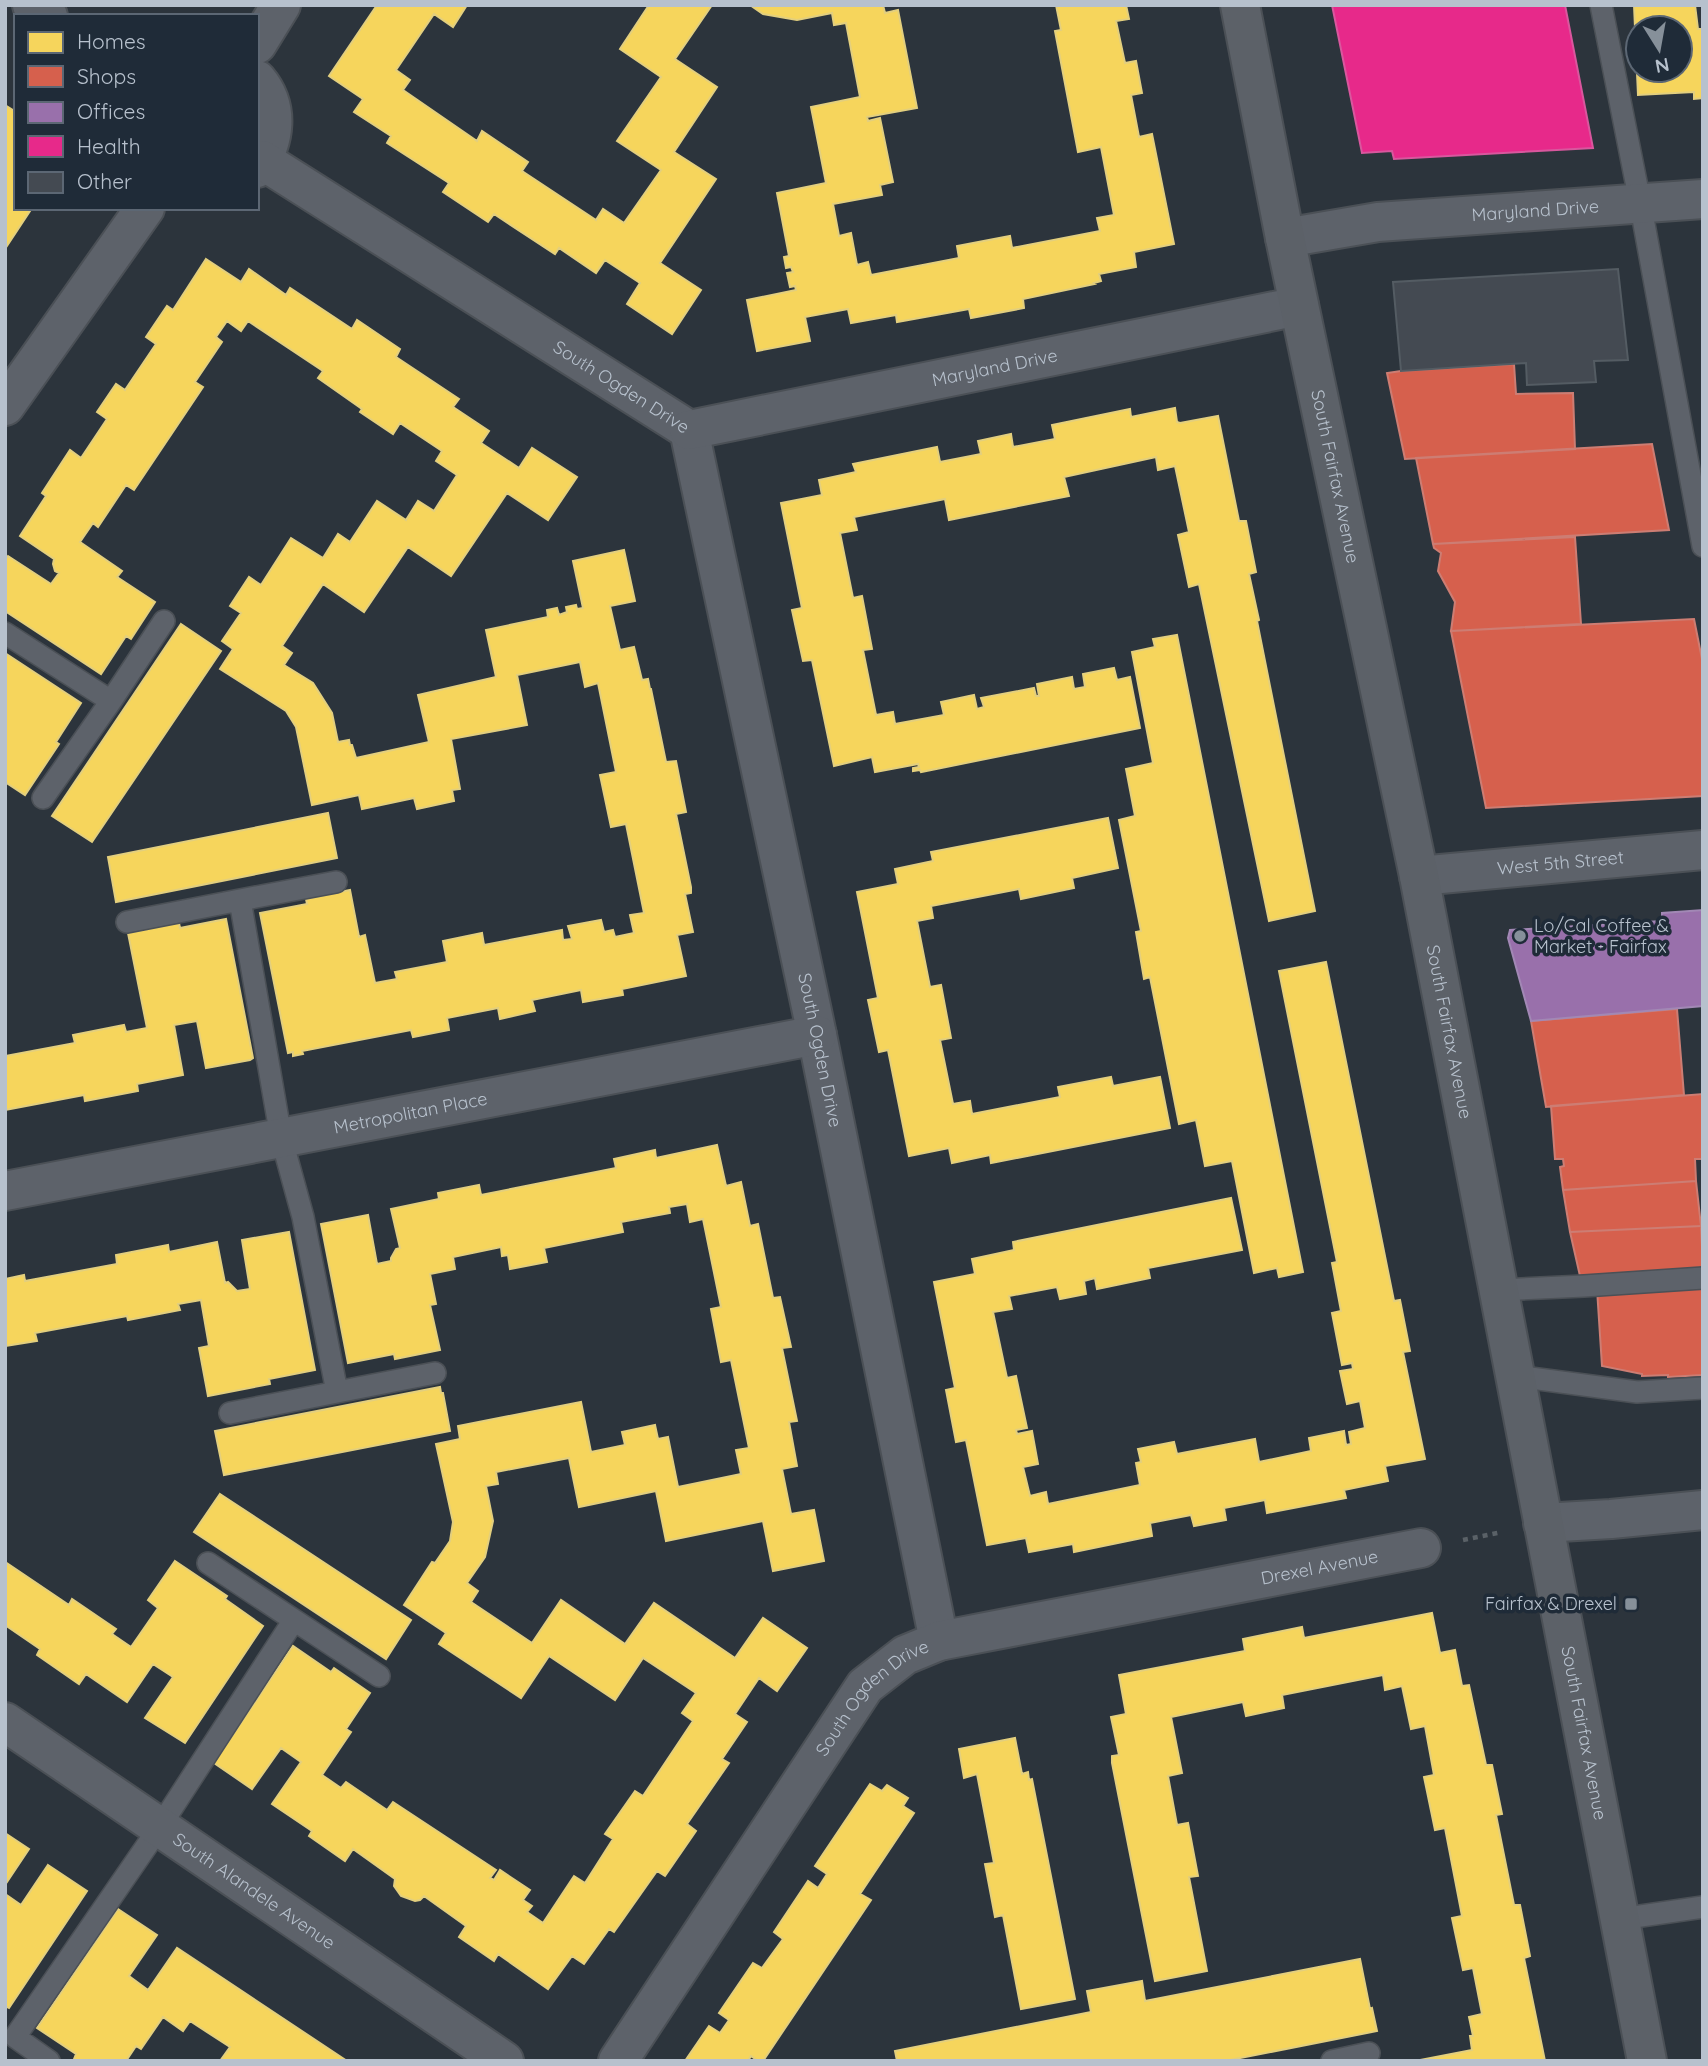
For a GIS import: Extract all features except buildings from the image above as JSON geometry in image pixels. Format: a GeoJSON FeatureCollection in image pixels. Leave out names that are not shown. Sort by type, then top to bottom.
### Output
{"type":"FeatureCollection","features":[{"type":"Feature","properties":{"kind":"main road","name":"South Fairfax Avenue"},"geometry":{"type":"LineString","coordinates":[[1240,5],[1285,238],[1419,876],[1647,2061]]}},
{"type":"Feature","properties":{"kind":"street"},"geometry":{"type":"LineString","coordinates":[[259,41],[281,5]]}},
{"type":"Feature","properties":{"kind":"street"},"geometry":{"type":"LineString","coordinates":[[259,84],[270,104],[274,127],[268,149],[260,164]]}},
{"type":"Feature","properties":{"kind":"street","name":"South Ogden Drive"},"geometry":{"type":"LineString","coordinates":[[260,164],[689,430],[817,1035],[939,1642],[905,1655],[865,1686],[618,2061]]}},
{"type":"Feature","properties":{"kind":"street","name":"Maryland Drive"},"geometry":{"type":"LineString","coordinates":[[1285,238],[1378,222],[1703,199]]}},
{"type":"Feature","properties":{"kind":"street"},"geometry":{"type":"LineString","coordinates":[[5,406],[144,210]]}},
{"type":"Feature","properties":{"kind":"street","name":"Maryland Drive"},"geometry":{"type":"LineString","coordinates":[[689,430],[1299,306]]}},
{"type":"Feature","properties":{"kind":"street","name":"West 5th Street"},"geometry":{"type":"LineString","coordinates":[[1419,876],[1703,850]]}},
{"type":"Feature","properties":{"kind":"street","name":"Metropolitan Place"},"geometry":{"type":"LineString","coordinates":[[5,1191],[817,1035]]}},
{"type":"Feature","properties":{"kind":"street"},"geometry":{"type":"LineString","coordinates":[[1543,1523],[1703,1510]]}},
{"type":"Feature","properties":{"kind":"street","name":"Drexel Avenue"},"geometry":{"type":"LineString","coordinates":[[939,1642],[1420,1548]]}},
{"type":"Feature","properties":{"kind":"street","name":"South Alandele Avenue"},"geometry":{"type":"LineString","coordinates":[[5,1722],[504,2061]]}},
{"type":"Feature","properties":{"kind":"lane"},"geometry":{"type":"LineString","coordinates":[[1601,5],[1703,545]]}},
{"type":"Feature","properties":{"kind":"lane"},"geometry":{"type":"LineString","coordinates":[[43,798],[164,621]]}},
{"type":"Feature","properties":{"kind":"lane"},"geometry":{"type":"LineString","coordinates":[[5,633],[111,701]]}},
{"type":"Feature","properties":{"kind":"lane"},"geometry":{"type":"LineString","coordinates":[[127,922],[336,882]]}},
{"type":"Feature","properties":{"kind":"lane"},"geometry":{"type":"LineString","coordinates":[[240,900],[281,1138],[303,1217],[337,1392]]}},
{"type":"Feature","properties":{"kind":"lane"},"geometry":{"type":"LineString","coordinates":[[1499,1290],[1703,1278]]}},
{"type":"Feature","properties":{"kind":"lane"},"geometry":{"type":"LineString","coordinates":[[230,1413],[435,1373]]}},
{"type":"Feature","properties":{"kind":"lane"},"geometry":{"type":"LineString","coordinates":[[1515,1376],[1637,1392],[1703,1388]]}},
{"type":"Feature","properties":{"kind":"lane"},"geometry":{"type":"LineString","coordinates":[[208,1563],[379,1676]]}},
{"type":"Feature","properties":{"kind":"lane"},"geometry":{"type":"LineString","coordinates":[[49,2061],[10,2033],[159,1828],[294,1620]]}},
{"type":"Feature","properties":{"kind":"lane"},"geometry":{"type":"LineString","coordinates":[[1619,1919],[1703,1907]]}},
{"type":"Feature","properties":{"kind":"lane"},"geometry":{"type":"LineString","coordinates":[[1332,2061],[1369,2053]]}},
{"type":"Feature","properties":{"kind":"path"},"geometry":{"type":"LineString","coordinates":[[1420,1548],[1543,1523]]}},
{"type":"Feature","properties":{"kind":"place","name":"Lo/Cal Coffee & Market - Fairfax"},"geometry":{"type":"Point","coordinates":[1520,936]}},
{"type":"Feature","properties":{"kind":"place","name":"Fairfax & Drexel"},"geometry":{"type":"Point","coordinates":[1631,1604]}}]}
